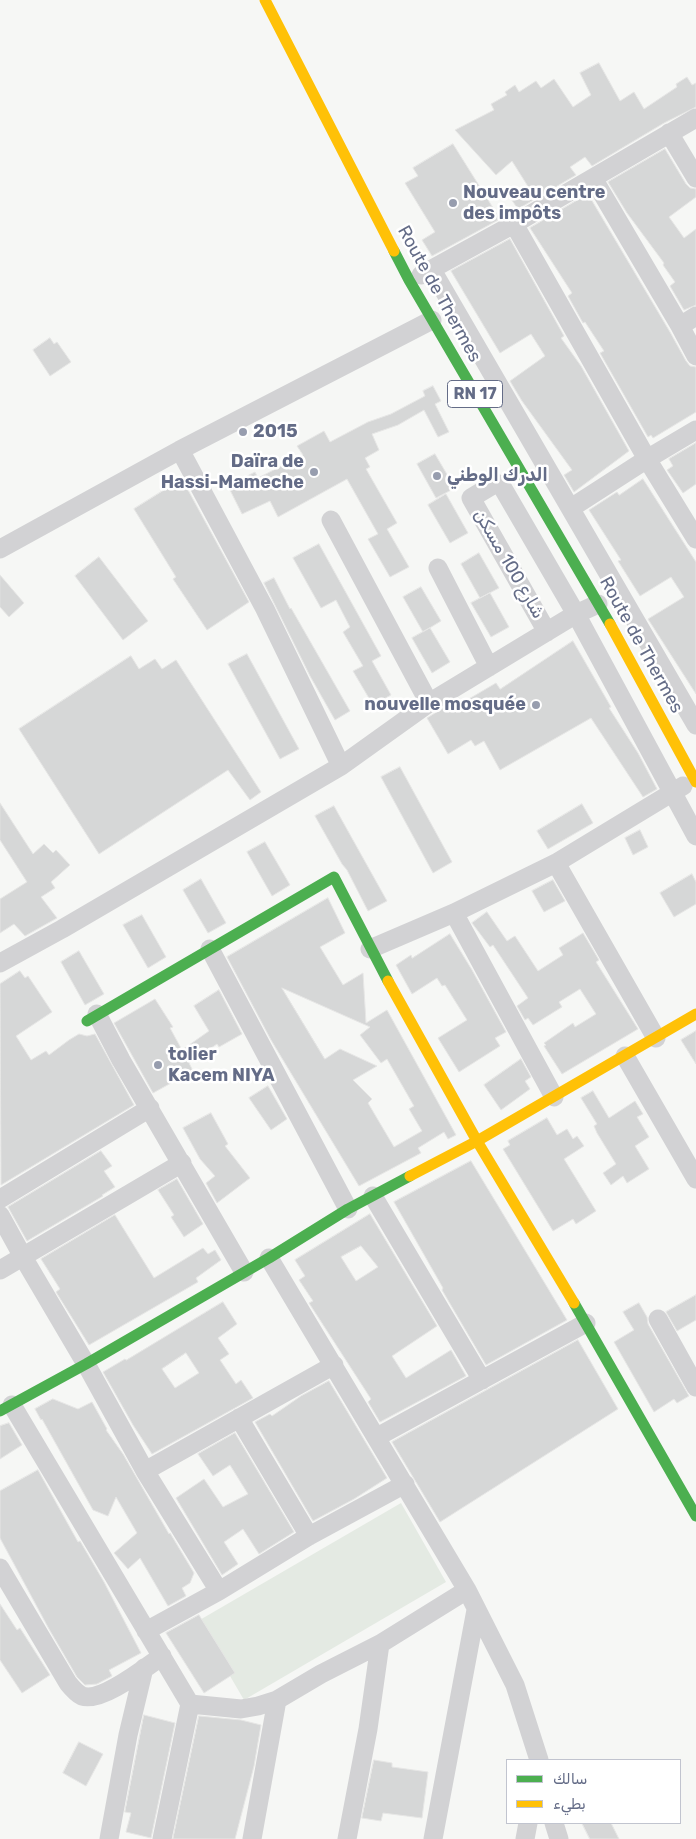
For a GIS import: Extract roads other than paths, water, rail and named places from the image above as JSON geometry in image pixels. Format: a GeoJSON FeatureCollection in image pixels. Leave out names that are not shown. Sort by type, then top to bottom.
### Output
{"type":"FeatureCollection","features":[{"type":"Feature","properties":{"kind":"street","name":"Route de Thermes"},"geometry":{"type":"LineString","coordinates":[[265,0],[409,280],[598,604],[696,780]]}},
{"type":"Feature","properties":{"kind":"street"},"geometry":{"type":"LineString","coordinates":[[409,280],[432,270],[514,224],[696,118]]}},
{"type":"Feature","properties":{"kind":"street"},"geometry":{"type":"LineString","coordinates":[[669,133],[696,178]]}},
{"type":"Feature","properties":{"kind":"street"},"geometry":{"type":"LineString","coordinates":[[593,178],[688,321],[696,356]]}},
{"type":"Feature","properties":{"kind":"street"},"geometry":{"type":"LineString","coordinates":[[514,224],[647,459],[696,539]]}},
{"type":"Feature","properties":{"kind":"street"},"geometry":{"type":"LineString","coordinates":[[432,270],[696,725]]}},
{"type":"Feature","properties":{"kind":"street"},"geometry":{"type":"LineString","coordinates":[[0,549],[180,450],[432,320]]}},
{"type":"Feature","properties":{"kind":"street"},"geometry":{"type":"LineString","coordinates":[[571,508],[696,430]]}},
{"type":"Feature","properties":{"kind":"street"},"geometry":{"type":"LineString","coordinates":[[180,450],[265,609],[341,766]]}},
{"type":"Feature","properties":{"kind":"street","name":"شارع 100 مسكن"},"geometry":{"type":"LineString","coordinates":[[548,632],[471,498],[496,483],[501,485],[576,614]]}},
{"type":"Feature","properties":{"kind":"street"},"geometry":{"type":"LineString","coordinates":[[331,520],[429,703]]}},
{"type":"Feature","properties":{"kind":"street"},"geometry":{"type":"LineString","coordinates":[[438,568],[489,667]]}},
{"type":"Feature","properties":{"kind":"street"},"geometry":{"type":"LineString","coordinates":[[0,963],[341,766],[429,703],[576,614],[598,604]]}},
{"type":"Feature","properties":{"kind":"street"},"geometry":{"type":"LineString","coordinates":[[576,614],[696,836]]}},
{"type":"Feature","properties":{"kind":"street"},"geometry":{"type":"LineString","coordinates":[[370,949],[454,913],[556,863],[672,792],[696,780]]}},
{"type":"Feature","properties":{"kind":"street"},"geometry":{"type":"LineString","coordinates":[[556,863],[656,1038]]}},
{"type":"Feature","properties":{"kind":"street"},"geometry":{"type":"LineString","coordinates":[[244,1272],[150,1108],[121,1060],[92,1018],[334,877],[370,949],[477,1141],[586,1323],[696,1516]]}},
{"type":"Feature","properties":{"kind":"street"},"geometry":{"type":"LineString","coordinates":[[454,913],[554,1097]]}},
{"type":"Feature","properties":{"kind":"street"},"geometry":{"type":"LineString","coordinates":[[210,949],[348,1209]]}},
{"type":"Feature","properties":{"kind":"street"},"geometry":{"type":"LineString","coordinates":[[162,1839],[190,1704],[162,1656],[6,1408],[269,1258],[348,1209],[477,1141],[696,1014]]}},
{"type":"Feature","properties":{"kind":"street"},"geometry":{"type":"LineString","coordinates":[[625,1056],[696,1179]]}},
{"type":"Feature","properties":{"kind":"street"},"geometry":{"type":"LineString","coordinates":[[0,1199],[150,1108]]}},
{"type":"Feature","properties":{"kind":"street"},"geometry":{"type":"LineString","coordinates":[[0,1270],[182,1163]]}},
{"type":"Feature","properties":{"kind":"street"},"geometry":{"type":"LineString","coordinates":[[373,1196],[482,1380]]}},
{"type":"Feature","properties":{"kind":"street"},"geometry":{"type":"LineString","coordinates":[[0,1215],[145,1471],[219,1591]]}},
{"type":"Feature","properties":{"kind":"street"},"geometry":{"type":"LineString","coordinates":[[269,1258],[467,1590],[515,1685],[539,1759]]}},
{"type":"Feature","properties":{"kind":"street"},"geometry":{"type":"LineString","coordinates":[[658,1319],[696,1386]]}},
{"type":"Feature","properties":{"kind":"street"},"geometry":{"type":"LineString","coordinates":[[377,1438],[586,1323]]}},
{"type":"Feature","properties":{"kind":"street"},"geometry":{"type":"LineString","coordinates":[[145,1471],[334,1365]]}},
{"type":"Feature","properties":{"kind":"street"},"geometry":{"type":"LineString","coordinates":[[239,1418],[309,1536]]}},
{"type":"Feature","properties":{"kind":"street"},"geometry":{"type":"LineString","coordinates":[[146,1631],[219,1591],[309,1536],[405,1484]]}},
{"type":"Feature","properties":{"kind":"street"},"geometry":{"type":"LineString","coordinates":[[0,1568],[68,1683],[84,1697],[96,1696],[111,1690],[162,1656]]}},
{"type":"Feature","properties":{"kind":"street"},"geometry":{"type":"LineString","coordinates":[[190,1704],[241,1709],[277,1700],[321,1674],[380,1644],[467,1590]]}},
{"type":"Feature","properties":{"kind":"street"},"geometry":{"type":"LineString","coordinates":[[433,1839],[476,1610]]}},
{"type":"Feature","properties":{"kind":"street"},"geometry":{"type":"LineString","coordinates":[[347,1839],[368,1729],[380,1644]]}},
{"type":"Feature","properties":{"kind":"street"},"geometry":{"type":"LineString","coordinates":[[109,1839],[128,1735],[144,1668]]}},
{"type":"Feature","properties":{"kind":"street"},"geometry":{"type":"LineString","coordinates":[[252,1839],[277,1700]]}},
{"type":"Feature","properties":{"kind":"street"},"geometry":{"type":"LineString","coordinates":[[525,1839],[528,1824]]}},
{"type":"Feature","properties":{"kind":"street"},"geometry":{"type":"LineString","coordinates":[[554,1824],[558,1839]]}},
{"type":"Feature","properties":{"kind":"place","name":"Nouveau centre des impôts"},"geometry":{"type":"Point","coordinates":[453,203]}},
{"type":"Feature","properties":{"kind":"place","name":"2015"},"geometry":{"type":"Point","coordinates":[243,432]}},
{"type":"Feature","properties":{"kind":"place","name":"Daïra de Hassi-Mameche"},"geometry":{"type":"Point","coordinates":[314,472]}},
{"type":"Feature","properties":{"kind":"place","name":"الدرك الوطني"},"geometry":{"type":"Point","coordinates":[437,476]}},
{"type":"Feature","properties":{"kind":"place","name":"nouvelle mosquée"},"geometry":{"type":"Point","coordinates":[536,705]}},
{"type":"Feature","properties":{"kind":"place","name":"tolier Kacem NIYA"},"geometry":{"type":"Point","coordinates":[158,1065]}}]}
